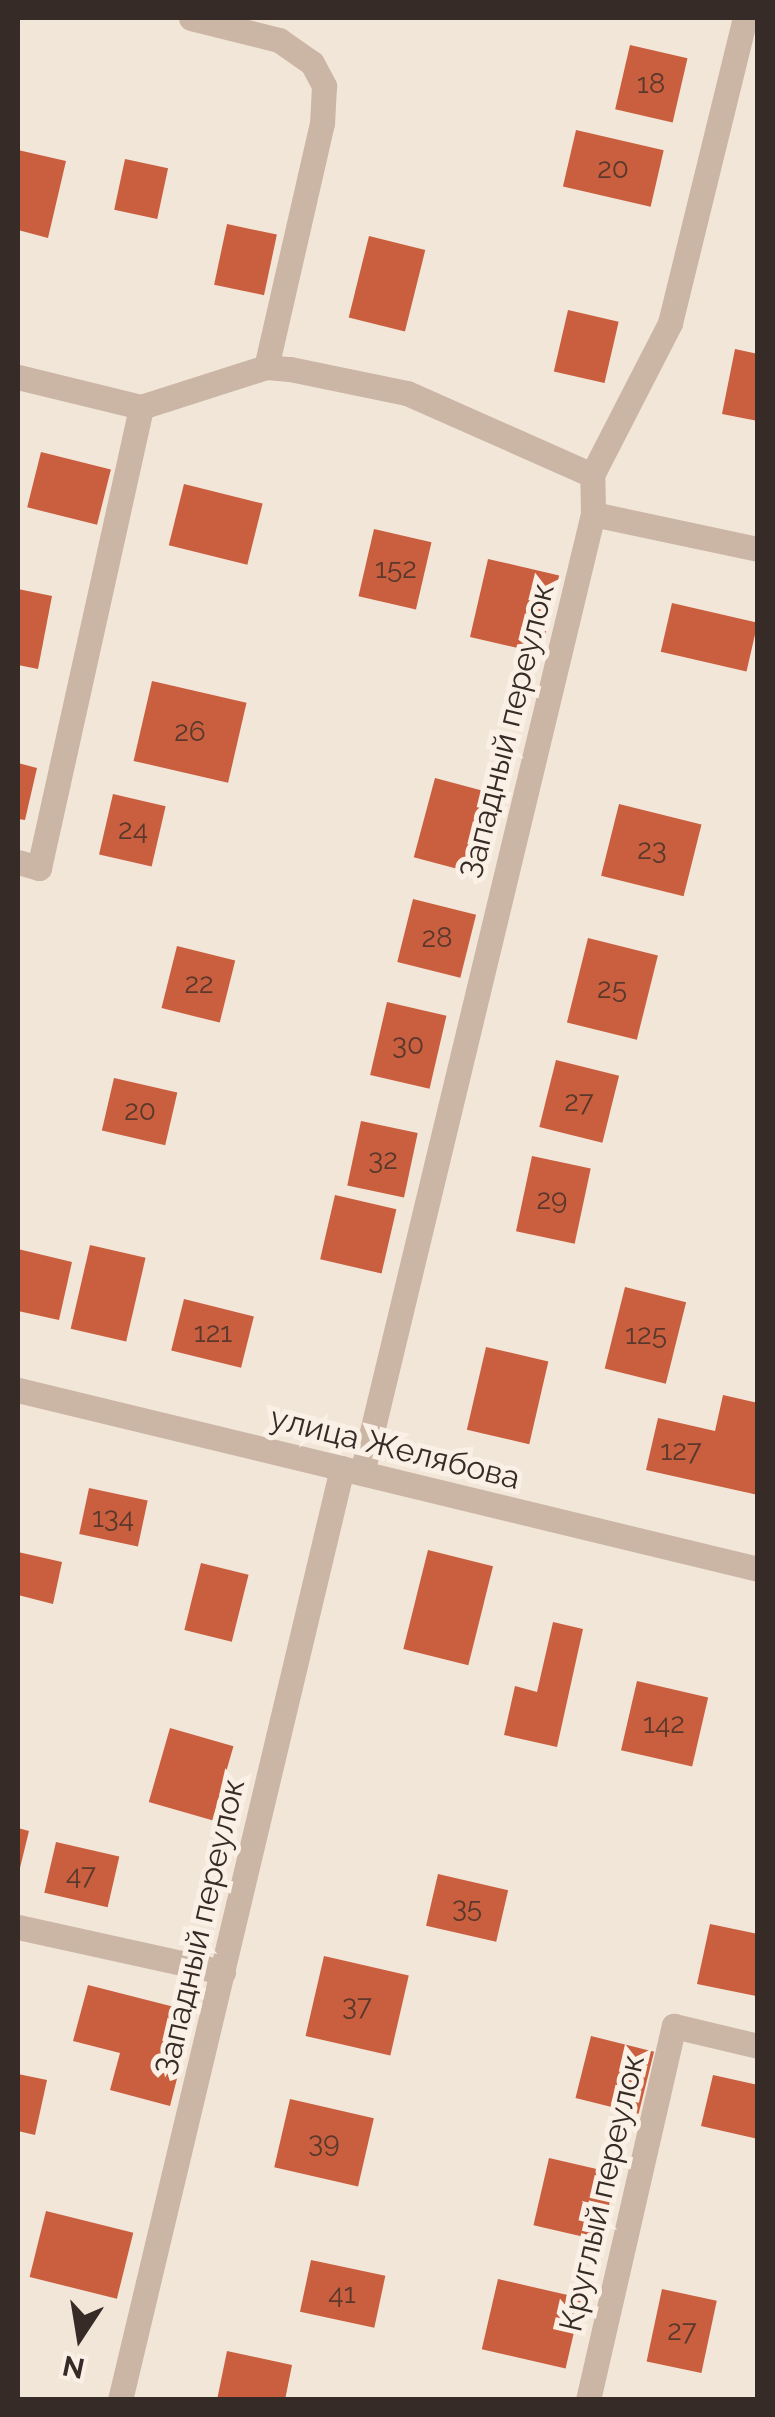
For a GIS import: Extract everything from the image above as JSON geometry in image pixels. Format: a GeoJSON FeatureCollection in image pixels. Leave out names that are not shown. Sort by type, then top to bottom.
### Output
{"type":"FeatureCollection","features":[{"type":"Feature","properties":{"kind":"street"},"geometry":{"type":"LineString","coordinates":[[191,18],[279,40],[312,63],[324,86],[322,123],[266,367]]}},
{"type":"Feature","properties":{"kind":"street","name":"Западный переулок"},"geometry":{"type":"LineString","coordinates":[[120,2400],[223,1972],[593,514],[592,475],[670,323],[745,18]]}},
{"type":"Feature","properties":{"kind":"street"},"geometry":{"type":"LineString","coordinates":[[18,377],[141,407],[266,367],[407,393],[592,475]]}},
{"type":"Feature","properties":{"kind":"street"},"geometry":{"type":"LineString","coordinates":[[18,862],[39,868],[141,407]]}},
{"type":"Feature","properties":{"kind":"street"},"geometry":{"type":"LineString","coordinates":[[593,514],[758,549]]}},
{"type":"Feature","properties":{"kind":"street","name":"улица Желябова"},"geometry":{"type":"LineString","coordinates":[[18,1390],[758,1569]]}},
{"type":"Feature","properties":{"kind":"street"},"geometry":{"type":"LineString","coordinates":[[18,1927],[223,1972]]}},
{"type":"Feature","properties":{"kind":"street","name":"Круглый переулок"},"geometry":{"type":"LineString","coordinates":[[588,2400],[674,2026],[758,2046]]}},
{"type":"Feature","properties":{"kind":"building"},"geometry":{"type":"Polygon","coordinates":[[[630,45],[687,58],[673,123],[615,109],[630,45]]]}},
{"type":"Feature","properties":{"kind":"building"},"geometry":{"type":"Polygon","coordinates":[[[576,130],[664,150],[651,207],[563,187],[576,130]]]}},
{"type":"Feature","properties":{"kind":"building"},"geometry":{"type":"Polygon","coordinates":[[[18,150],[66,161],[48,238],[18,230],[18,150]]]}},
{"type":"Feature","properties":{"kind":"building"},"geometry":{"type":"Polygon","coordinates":[[[125,159],[168,168],[157,219],[114,210],[125,159]]]}},
{"type":"Feature","properties":{"kind":"building"},"geometry":{"type":"Polygon","coordinates":[[[227,224],[277,235],[264,295],[214,285],[227,224]]]}},
{"type":"Feature","properties":{"kind":"building"},"geometry":{"type":"Polygon","coordinates":[[[369,236],[425,250],[405,332],[349,318],[369,236]]]}},
{"type":"Feature","properties":{"kind":"building"},"geometry":{"type":"Polygon","coordinates":[[[568,310],[619,322],[604,383],[554,371],[568,310]]]}},
{"type":"Feature","properties":{"kind":"building"},"geometry":{"type":"Polygon","coordinates":[[[735,349],[758,354],[758,421],[722,414],[735,349]]]}},
{"type":"Feature","properties":{"kind":"building"},"geometry":{"type":"Polygon","coordinates":[[[41,452],[111,469],[97,525],[27,507],[41,452]]]}},
{"type":"Feature","properties":{"kind":"building"},"geometry":{"type":"Polygon","coordinates":[[[184,484],[263,504],[247,565],[169,545],[184,484]]]}},
{"type":"Feature","properties":{"kind":"building"},"geometry":{"type":"Polygon","coordinates":[[[374,529],[431,542],[416,610],[358,596],[374,529]]]}},
{"type":"Feature","properties":{"kind":"building"},"geometry":{"type":"Polygon","coordinates":[[[488,559],[559,575],[541,653],[470,637],[488,559]]]}},
{"type":"Feature","properties":{"kind":"building"},"geometry":{"type":"Polygon","coordinates":[[[18,589],[52,596],[38,669],[18,665],[18,589]]]}},
{"type":"Feature","properties":{"kind":"building"},"geometry":{"type":"Polygon","coordinates":[[[672,603],[758,623],[746,672],[661,652],[672,603]]]}},
{"type":"Feature","properties":{"kind":"building"},"geometry":{"type":"Polygon","coordinates":[[[152,681],[247,703],[228,783],[134,761],[152,681]]]}},
{"type":"Feature","properties":{"kind":"building"},"geometry":{"type":"Polygon","coordinates":[[[18,763],[37,768],[25,820],[18,819],[18,763]]]}},
{"type":"Feature","properties":{"kind":"building"},"geometry":{"type":"Polygon","coordinates":[[[435,778],[501,796],[479,875],[414,857],[435,778]]]}},
{"type":"Feature","properties":{"kind":"building"},"geometry":{"type":"Polygon","coordinates":[[[113,794],[166,806],[152,867],[99,854],[113,794]]]}},
{"type":"Feature","properties":{"kind":"building"},"geometry":{"type":"Polygon","coordinates":[[[619,804],[701,825],[684,896],[601,876],[619,804]]]}},
{"type":"Feature","properties":{"kind":"building"},"geometry":{"type":"Polygon","coordinates":[[[413,899],[476,915],[460,978],[397,962],[413,899]]]}},
{"type":"Feature","properties":{"kind":"building"},"geometry":{"type":"Polygon","coordinates":[[[588,938],[658,955],[637,1040],[567,1022],[588,938]]]}},
{"type":"Feature","properties":{"kind":"building"},"geometry":{"type":"Polygon","coordinates":[[[177,946],[235,961],[220,1023],[162,1008],[177,946]]]}},
{"type":"Feature","properties":{"kind":"building"},"geometry":{"type":"Polygon","coordinates":[[[387,1002],[446,1016],[430,1089],[370,1075],[387,1002]]]}},
{"type":"Feature","properties":{"kind":"building"},"geometry":{"type":"Polygon","coordinates":[[[556,1060],[619,1076],[602,1143],[539,1127],[556,1060]]]}},
{"type":"Feature","properties":{"kind":"building"},"geometry":{"type":"Polygon","coordinates":[[[114,1078],[177,1093],[165,1145],[102,1131],[114,1078]]]}},
{"type":"Feature","properties":{"kind":"building"},"geometry":{"type":"Polygon","coordinates":[[[361,1121],[418,1133],[404,1198],[347,1186],[361,1121]]]}},
{"type":"Feature","properties":{"kind":"building"},"geometry":{"type":"Polygon","coordinates":[[[532,1156],[591,1168],[575,1244],[516,1231],[532,1156]]]}},
{"type":"Feature","properties":{"kind":"building"},"geometry":{"type":"Polygon","coordinates":[[[335,1195],[396,1209],[382,1273],[320,1259],[335,1195]]]}},
{"type":"Feature","properties":{"kind":"building"},"geometry":{"type":"Polygon","coordinates":[[[90,1245],[146,1258],[126,1342],[71,1329],[90,1245]]]}},
{"type":"Feature","properties":{"kind":"building"},"geometry":{"type":"Polygon","coordinates":[[[18,1249],[72,1262],[59,1320],[18,1311],[18,1249]]]}},
{"type":"Feature","properties":{"kind":"building"},"geometry":{"type":"Polygon","coordinates":[[[625,1287],[686,1302],[666,1384],[605,1369],[625,1287]]]}},
{"type":"Feature","properties":{"kind":"building"},"geometry":{"type":"Polygon","coordinates":[[[184,1299],[254,1316],[241,1368],[171,1350],[184,1299]]]}},
{"type":"Feature","properties":{"kind":"building"},"geometry":{"type":"Polygon","coordinates":[[[486,1347],[548,1361],[529,1444],[467,1430],[486,1347]]]}},
{"type":"Feature","properties":{"kind":"building"},"geometry":{"type":"Polygon","coordinates":[[[723,1395],[758,1403],[758,1495],[646,1470],[658,1418],[715,1431],[723,1395]]]}},
{"type":"Feature","properties":{"kind":"building"},"geometry":{"type":"Polygon","coordinates":[[[89,1488],[148,1500],[138,1546],[79,1534],[89,1488]]]}},
{"type":"Feature","properties":{"kind":"building"},"geometry":{"type":"Polygon","coordinates":[[[428,1550],[493,1566],[468,1665],[403,1649],[428,1550]]]}},
{"type":"Feature","properties":{"kind":"building"},"geometry":{"type":"Polygon","coordinates":[[[18,1552],[62,1562],[53,1604],[18,1595],[18,1552]]]}},
{"type":"Feature","properties":{"kind":"building"},"geometry":{"type":"Polygon","coordinates":[[[201,1563],[249,1575],[232,1642],[184,1630],[201,1563]]]}},
{"type":"Feature","properties":{"kind":"building"},"geometry":{"type":"Polygon","coordinates":[[[553,1622],[583,1629],[557,1747],[504,1735],[515,1686],[537,1692],[553,1622]]]}},
{"type":"Feature","properties":{"kind":"building"},"geometry":{"type":"Polygon","coordinates":[[[637,1681],[708,1697],[692,1767],[621,1750],[637,1681]]]}},
{"type":"Feature","properties":{"kind":"building"},"geometry":{"type":"Polygon","coordinates":[[[170,1728],[233,1746],[212,1820],[149,1802],[170,1728]]]}},
{"type":"Feature","properties":{"kind":"building"},"geometry":{"type":"Polygon","coordinates":[[[18,1828],[29,1831],[19,1872],[18,1872],[18,1828]]]}},
{"type":"Feature","properties":{"kind":"building"},"geometry":{"type":"Polygon","coordinates":[[[56,1842],[119,1857],[108,1907],[44,1893],[56,1842]]]}},
{"type":"Feature","properties":{"kind":"building"},"geometry":{"type":"Polygon","coordinates":[[[438,1874],[508,1890],[496,1942],[426,1926],[438,1874]]]}},
{"type":"Feature","properties":{"kind":"building"},"geometry":{"type":"Polygon","coordinates":[[[710,1924],[758,1934],[756,1996],[697,1984],[710,1924]]]}},
{"type":"Feature","properties":{"kind":"building"},"geometry":{"type":"Polygon","coordinates":[[[324,1956],[409,1976],[390,2055],[306,2036],[324,1956]]]}},
{"type":"Feature","properties":{"kind":"building"},"geometry":{"type":"Polygon","coordinates":[[[88,1985],[194,2012],[170,2106],[110,2090],[120,2053],[73,2041],[88,1985]]]}},
{"type":"Feature","properties":{"kind":"building"},"geometry":{"type":"Polygon","coordinates":[[[591,2036],[654,2052],[639,2114],[576,2098],[591,2036]]]}},
{"type":"Feature","properties":{"kind":"building"},"geometry":{"type":"Polygon","coordinates":[[[18,2074],[47,2080],[35,2135],[18,2131],[18,2074]]]}},
{"type":"Feature","properties":{"kind":"building"},"geometry":{"type":"Polygon","coordinates":[[[713,2075],[758,2085],[758,2139],[701,2126],[713,2075]]]}},
{"type":"Feature","properties":{"kind":"building"},"geometry":{"type":"Polygon","coordinates":[[[290,2099],[374,2118],[358,2187],[274,2167],[290,2099]]]}},
{"type":"Feature","properties":{"kind":"building"},"geometry":{"type":"Polygon","coordinates":[[[549,2158],[616,2174],[601,2241],[533,2225],[549,2158]]]}},
{"type":"Feature","properties":{"kind":"building"},"geometry":{"type":"Polygon","coordinates":[[[46,2211],[133,2233],[117,2299],[30,2277],[46,2211]]]}},
{"type":"Feature","properties":{"kind":"building"},"geometry":{"type":"Polygon","coordinates":[[[311,2260],[385,2276],[374,2328],[300,2312],[311,2260]]]}},
{"type":"Feature","properties":{"kind":"building"},"geometry":{"type":"Polygon","coordinates":[[[498,2279],[582,2298],[566,2369],[482,2349],[498,2279]]]}},
{"type":"Feature","properties":{"kind":"building"},"geometry":{"type":"Polygon","coordinates":[[[662,2289],[717,2301],[701,2373],[647,2361],[662,2289]]]}},
{"type":"Feature","properties":{"kind":"building"},"geometry":{"type":"Polygon","coordinates":[[[227,2351],[292,2365],[285,2400],[217,2400],[227,2351]]]}}]}
